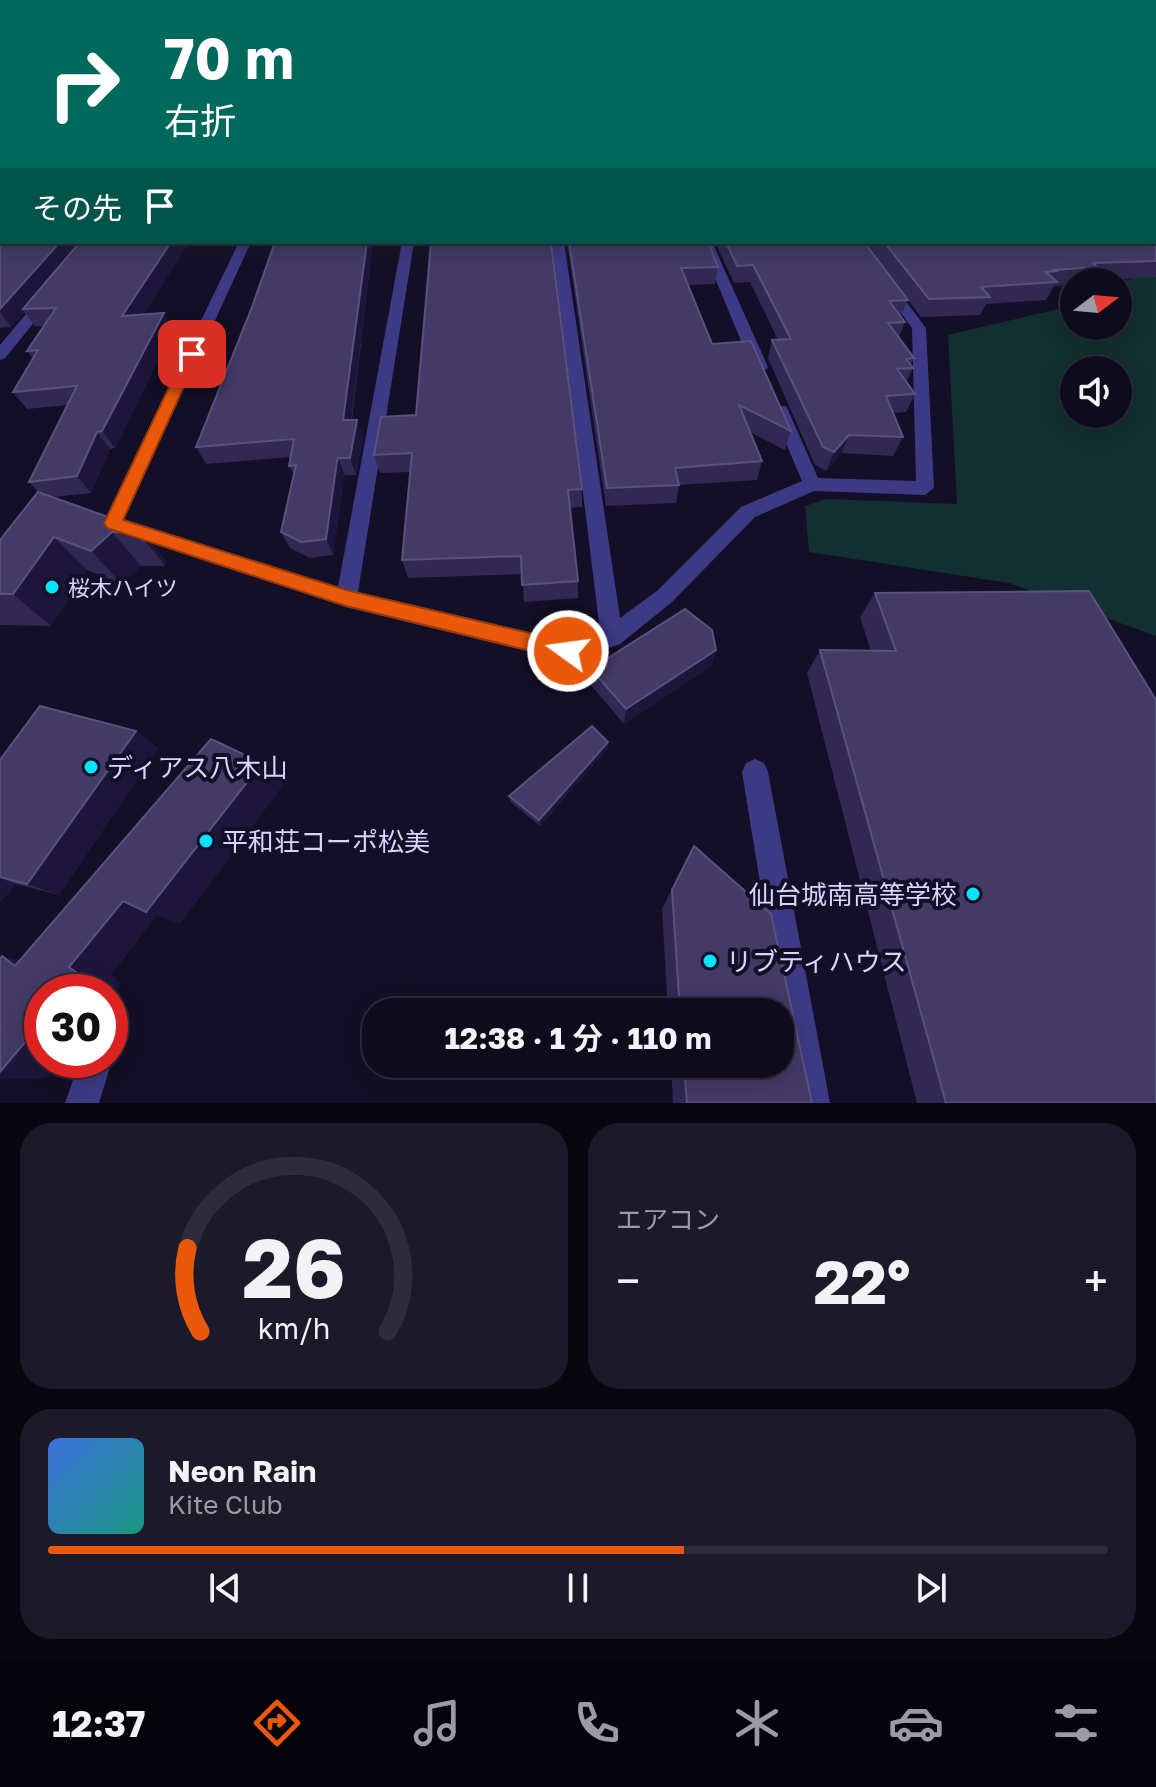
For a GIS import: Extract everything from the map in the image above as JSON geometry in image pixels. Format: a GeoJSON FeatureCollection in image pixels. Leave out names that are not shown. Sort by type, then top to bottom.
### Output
{"type":"FeatureCollection","features":[{"type":"Feature","properties":{"kind":"street"},"geometry":{"type":"LineString","coordinates":[[244,244],[113,523],[346,598],[568,651],[612,637],[665,596],[748,512],[812,484],[925,488],[919,328],[856,244]]}},
{"type":"Feature","properties":{"kind":"street"},"geometry":{"type":"LineString","coordinates":[[346,598],[408,244]]}},
{"type":"Feature","properties":{"kind":"street"},"geometry":{"type":"LineString","coordinates":[[558,244],[612,637]]}},
{"type":"Feature","properties":{"kind":"street"},"geometry":{"type":"LineString","coordinates":[[707,244],[812,484]]}},
{"type":"Feature","properties":{"kind":"street"},"geometry":{"type":"LineString","coordinates":[[0,355],[60,282]]}},
{"type":"Feature","properties":{"kind":"street"},"geometry":{"type":"LineString","coordinates":[[755,772],[813,1103]]}},
{"type":"Feature","properties":{"kind":"street"},"geometry":{"type":"LineString","coordinates":[[82,1103],[90,1078]]}},
{"type":"Feature","properties":{"kind":"green space"},"geometry":{"type":"Polygon","coordinates":[[[1156,269],[1156,636],[1009,583],[809,552],[805,506],[826,499],[957,504],[948,335],[1060,308],[1060,340],[1132,340],[1132,278],[1156,269]]]}},
{"type":"Feature","properties":{"kind":"building"},"geometry":{"type":"Polygon","coordinates":[[[0,244],[58,244],[0,309],[0,244]]]}},
{"type":"Feature","properties":{"kind":"building"},"geometry":{"type":"Polygon","coordinates":[[[78,244],[170,244],[122,316],[164,313],[102,431],[97,432],[77,476],[29,482],[77,386],[13,392],[38,350],[27,351],[56,308],[23,309],[78,244]]]}},
{"type":"Feature","properties":{"kind":"building"},"geometry":{"type":"Polygon","coordinates":[[[274,244],[367,244],[343,420],[357,420],[350,458],[338,458],[337,461],[326,539],[301,542],[281,532],[296,465],[289,466],[294,439],[196,447],[274,244]]]}},
{"type":"Feature","properties":{"kind":"building"},"geometry":{"type":"Polygon","coordinates":[[[431,244],[551,244],[582,489],[568,490],[578,581],[522,585],[521,556],[402,560],[412,453],[374,455],[381,417],[416,415],[431,244]]]}},
{"type":"Feature","properties":{"kind":"building"},"geometry":{"type":"Polygon","coordinates":[[[569,244],[709,244],[718,267],[681,268],[712,344],[751,341],[791,431],[739,405],[762,461],[675,468],[679,485],[607,488],[569,244]]]}},
{"type":"Feature","properties":{"kind":"building"},"geometry":{"type":"Polygon","coordinates":[[[727,244],[866,244],[908,300],[889,301],[905,322],[888,323],[914,358],[906,359],[913,368],[897,369],[915,394],[886,396],[903,437],[849,435],[834,452],[823,447],[772,340],[791,339],[753,265],[737,266],[727,244]]]}},
{"type":"Feature","properties":{"kind":"building"},"geometry":{"type":"Polygon","coordinates":[[[886,244],[1156,244],[1156,261],[1093,263],[1097,267],[1060,268],[1046,272],[1057,282],[981,287],[990,297],[929,299],[886,244]]]}},
{"type":"Feature","properties":{"kind":"building"},"geometry":{"type":"Polygon","coordinates":[[[38,492],[139,528],[138,532],[112,532],[91,551],[54,537],[13,594],[0,594],[0,540],[38,492]]]}},
{"type":"Feature","properties":{"kind":"building","name":"仙台城南高等学校"},"geometry":{"type":"Polygon","coordinates":[[[1089,591],[1156,700],[1156,1103],[946,1103],[820,650],[896,651],[875,593],[1089,591]]]}},
{"type":"Feature","properties":{"kind":"building"},"geometry":{"type":"Polygon","coordinates":[[[685,609],[712,630],[716,650],[626,709],[591,669],[685,609]]]}},
{"type":"Feature","properties":{"kind":"building"},"geometry":{"type":"Polygon","coordinates":[[[40,706],[136,731],[27,884],[0,877],[0,760],[40,706]]]}},
{"type":"Feature","properties":{"kind":"building"},"geometry":{"type":"Polygon","coordinates":[[[592,726],[608,742],[539,820],[509,796],[592,726]]]}},
{"type":"Feature","properties":{"kind":"building"},"geometry":{"type":"Polygon","coordinates":[[[211,739],[262,763],[146,912],[123,901],[69,967],[78,974],[24,974],[24,1043],[0,1072],[0,959],[2,956],[15,966],[211,739]]]}},
{"type":"Feature","properties":{"kind":"building","name":"リブティハウス"},"geometry":{"type":"Polygon","coordinates":[[[694,846],[771,914],[789,998],[679,998],[672,890],[694,846]]]}},
{"type":"Feature","properties":{"kind":"building","name":"リブティハウス"},"geometry":{"type":"Polygon","coordinates":[[[794,1020],[812,1103],[687,1103],[685,1078],[794,1078],[794,1020]]]}},
{"type":"Feature","properties":{"kind":"place","name":"桜木ハイツ"},"geometry":{"type":"Point","coordinates":[52,587]}},
{"type":"Feature","properties":{"kind":"place","name":"ディアス八木山"},"geometry":{"type":"Point","coordinates":[91,767]}},
{"type":"Feature","properties":{"kind":"place","name":"平和荘コーポ松美"},"geometry":{"type":"Point","coordinates":[206,841]}},
{"type":"Feature","properties":{"kind":"place","name":"仙台城南高等学校"},"geometry":{"type":"Point","coordinates":[973,894]}},
{"type":"Feature","properties":{"kind":"place","name":"リブティハウス"},"geometry":{"type":"Point","coordinates":[710,961]}},
{"type":"Feature","properties":{"kind":"route"},"geometry":{"type":"LineString","coordinates":[[192,354],[113,523],[346,598],[568,651]]}}]}
